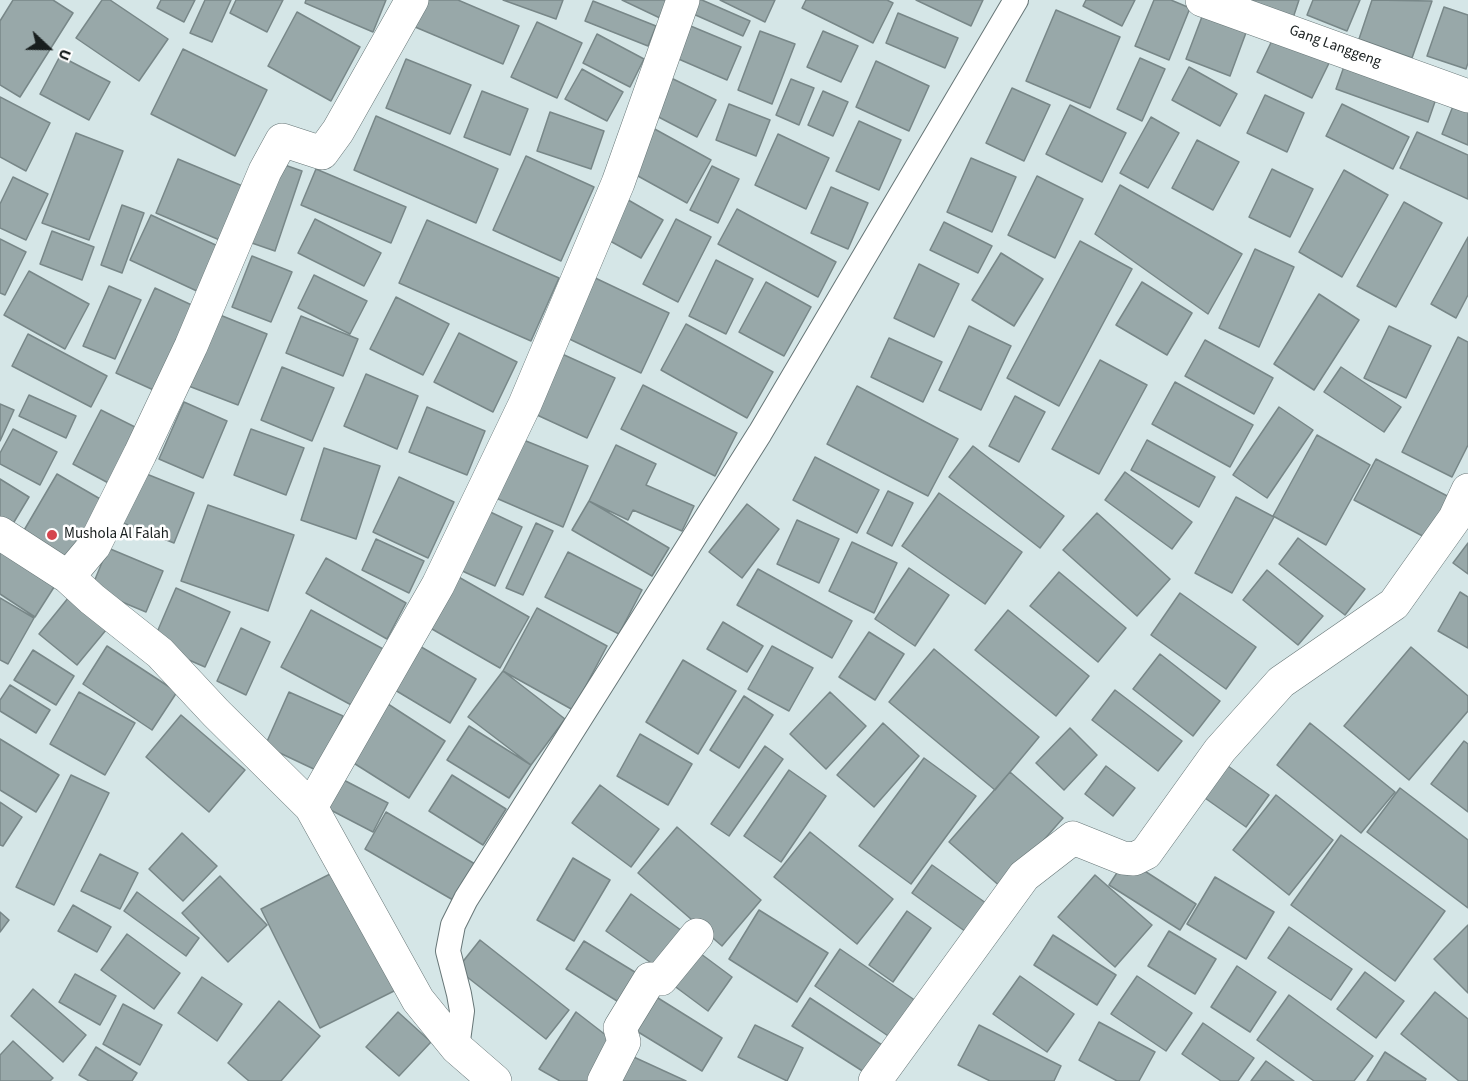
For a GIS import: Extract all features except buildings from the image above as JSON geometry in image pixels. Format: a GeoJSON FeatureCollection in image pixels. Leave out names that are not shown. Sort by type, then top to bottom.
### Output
{"type":"FeatureCollection","features":[{"type":"Feature","properties":{"kind":"street"},"geometry":{"type":"LineString","coordinates":[[68,577],[94,546],[140,454],[191,346],[265,171],[282,140],[322,153],[339,131],[412,0]]}},
{"type":"Feature","properties":{"kind":"street"},"geometry":{"type":"LineString","coordinates":[[311,807],[438,585],[525,404],[618,183],[683,0]]}},
{"type":"Feature","properties":{"kind":"street","name":"Gang Langgeng"},"geometry":{"type":"LineString","coordinates":[[1202,0],[1468,96]]}},
{"type":"Feature","properties":{"kind":"street"},"geometry":{"type":"LineString","coordinates":[[875,1081],[1024,876],[1073,838],[1123,858],[1134,859],[1146,853],[1220,750],[1281,682],[1394,604],[1455,518],[1468,490]]}},
{"type":"Feature","properties":{"kind":"street"},"geometry":{"type":"LineString","coordinates":[[0,533],[68,577],[160,653],[216,713],[311,807],[418,1000],[457,1048],[495,1081]]}},
{"type":"Feature","properties":{"kind":"street"},"geometry":{"type":"LineString","coordinates":[[604,1081],[624,1042],[620,1028],[650,979],[661,979],[697,934]]}},
{"type":"Feature","properties":{"kind":"lane"},"geometry":{"type":"LineString","coordinates":[[457,1048],[462,1011],[448,951],[453,925],[466,899],[760,434],[1016,0]]}},
{"type":"Feature","properties":{"kind":"place","name":"Mushola Al Falah"},"geometry":{"type":"Point","coordinates":[52,535]}}]}
